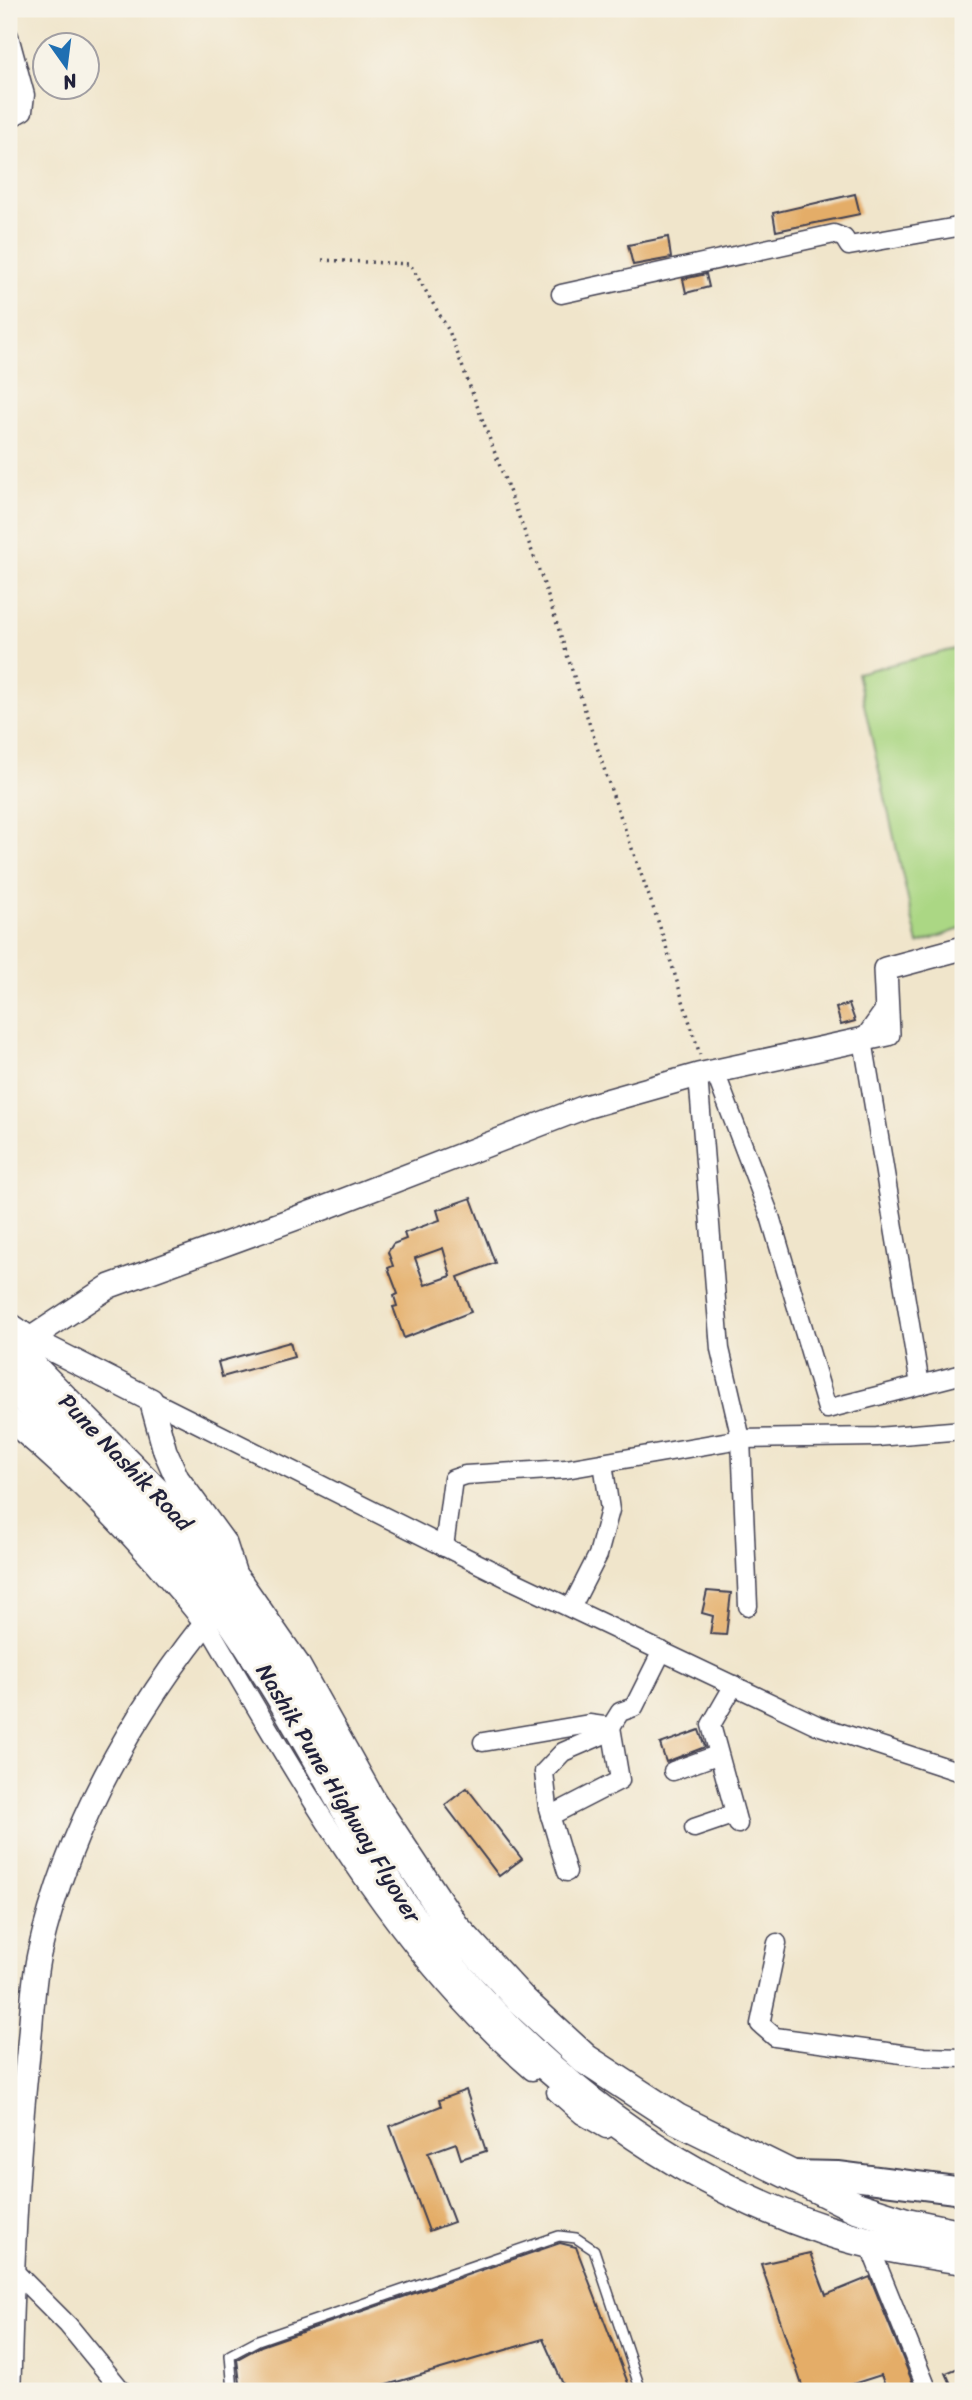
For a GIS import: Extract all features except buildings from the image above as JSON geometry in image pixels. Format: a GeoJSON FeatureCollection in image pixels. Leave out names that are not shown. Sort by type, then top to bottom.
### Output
{"type":"FeatureCollection","features":[{"type":"Feature","properties":{"kind":"highway","name":"Pune Nashik Road"},"geometry":{"type":"LineString","coordinates":[[15,1339],[177,1514],[221,1603]]}},
{"type":"Feature","properties":{"kind":"highway","name":"Pune Nashik Road"},"geometry":{"type":"LineString","coordinates":[[9,1384],[122,1490],[221,1603]]}},
{"type":"Feature","properties":{"kind":"highway","name":"Nashik Pune Highway Flyover"},"geometry":{"type":"LineString","coordinates":[[221,1603],[295,1666],[371,1802],[454,1927],[521,2000],[585,2059],[677,2119],[856,2207],[906,2223],[963,2235]]}},
{"type":"Feature","properties":{"kind":"highway","name":"Nashik Pune Highway Flyover"},"geometry":{"type":"LineString","coordinates":[[221,1603],[262,1665],[402,1906],[457,1972],[541,2063],[639,2140],[729,2190],[826,2230],[908,2251],[963,2259]]}},
{"type":"Feature","properties":{"kind":"main road"},"geometry":{"type":"LineString","coordinates":[[789,2174],[838,2175],[963,2191]]}},
{"type":"Feature","properties":{"kind":"street"},"geometry":{"type":"LineString","coordinates":[[9,36],[25,95],[23,111],[9,119]]}},
{"type":"Feature","properties":{"kind":"street"},"geometry":{"type":"LineString","coordinates":[[561,294],[834,234],[844,237],[849,246],[963,226]]}},
{"type":"Feature","properties":{"kind":"street"},"geometry":{"type":"LineString","coordinates":[[15,1339],[110,1286],[324,1208],[585,1107],[706,1074],[888,1034],[886,969],[963,948]]}},
{"type":"Feature","properties":{"kind":"street"},"geometry":{"type":"LineString","coordinates":[[865,1039],[920,1385]]}},
{"type":"Feature","properties":{"kind":"street"},"geometry":{"type":"LineString","coordinates":[[706,1074],[769,1216],[827,1409],[963,1374]]}},
{"type":"Feature","properties":{"kind":"street"},"geometry":{"type":"LineString","coordinates":[[706,1074],[720,1349],[741,1439],[748,1606]]}},
{"type":"Feature","properties":{"kind":"street"},"geometry":{"type":"LineString","coordinates":[[15,1339],[151,1401],[444,1547],[817,1725],[963,1773]]}},
{"type":"Feature","properties":{"kind":"street"},"geometry":{"type":"LineString","coordinates":[[151,1401],[165,1451],[177,1478],[225,1544],[221,1603],[334,1838],[407,1941],[486,2031],[582,2115],[694,2183],[805,2232],[874,2257],[963,2272]]}},
{"type":"Feature","properties":{"kind":"street"},"geometry":{"type":"LineString","coordinates":[[9,1419],[106,1510],[170,1577],[221,1603]]}},
{"type":"Feature","properties":{"kind":"street"},"geometry":{"type":"LineString","coordinates":[[444,1547],[453,1479],[465,1475],[566,1469],[741,1439],[877,1437],[963,1430]]}},
{"type":"Feature","properties":{"kind":"street"},"geometry":{"type":"LineString","coordinates":[[571,1608],[598,1555],[610,1510],[603,1463]]}},
{"type":"Feature","properties":{"kind":"street"},"geometry":{"type":"LineString","coordinates":[[9,2382],[14,2131],[39,1956],[60,1878],[105,1777],[221,1603]]}},
{"type":"Feature","properties":{"kind":"street"},"geometry":{"type":"LineString","coordinates":[[567,1872],[542,1779],[546,1769],[563,1752],[607,1732],[620,1712],[634,1707],[662,1651]]}},
{"type":"Feature","properties":{"kind":"street"},"geometry":{"type":"LineString","coordinates":[[694,1828],[736,1819],[711,1726],[734,1685]]}},
{"type":"Feature","properties":{"kind":"street"},"geometry":{"type":"LineString","coordinates":[[483,1742],[589,1724],[611,1727]]}},
{"type":"Feature","properties":{"kind":"street"},"geometry":{"type":"LineString","coordinates":[[550,1816],[620,1780],[611,1727]]}},
{"type":"Feature","properties":{"kind":"street"},"geometry":{"type":"LineString","coordinates":[[673,1772],[717,1755]]}},
{"type":"Feature","properties":{"kind":"street"},"geometry":{"type":"LineString","coordinates":[[776,1943],[760,2024],[775,2037],[924,2057],[963,2058]]}},
{"type":"Feature","properties":{"kind":"street"},"geometry":{"type":"LineString","coordinates":[[874,2257],[928,2391]]}},
{"type":"Feature","properties":{"kind":"street"},"geometry":{"type":"LineString","coordinates":[[13,2270],[68,2325],[122,2391]]}},
{"type":"Feature","properties":{"kind":"lane"},"geometry":{"type":"LineString","coordinates":[[233,2391],[230,2356],[258,2340],[559,2236],[576,2238],[594,2250],[641,2391]]}},
{"type":"Feature","properties":{"kind":"path"},"geometry":{"type":"LineString","coordinates":[[322,260],[410,264],[449,331],[542,578],[611,790],[659,924],[706,1074]]}},
{"type":"Feature","properties":{"kind":"green space"},"geometry":{"type":"Polygon","coordinates":[[[963,647],[963,928],[918,944],[857,673],[963,647]]]}}]}
